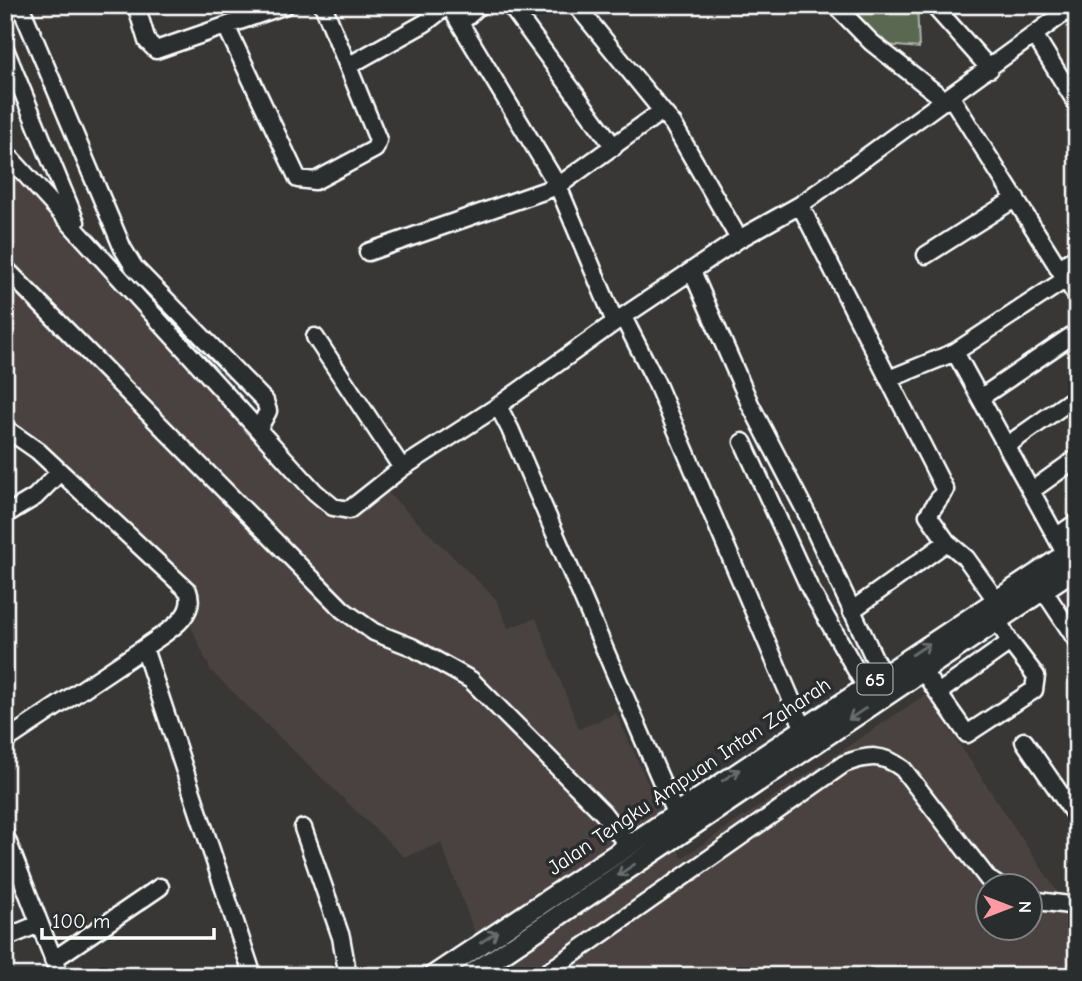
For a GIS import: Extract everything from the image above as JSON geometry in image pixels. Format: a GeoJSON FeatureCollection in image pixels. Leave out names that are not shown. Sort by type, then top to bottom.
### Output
{"type":"FeatureCollection","features":[{"type":"Feature","properties":{"kind":"main road","name":"Jalan Tengku Ampuan Intan Zaharah"},"geometry":{"type":"LineString","coordinates":[[433,976],[996,600],[1073,556]]}},
{"type":"Feature","properties":{"kind":"main road","name":"Jalan Tengku Ampuan Intan Zaharah"},"geometry":{"type":"LineString","coordinates":[[469,976],[922,670],[1044,591],[1073,556]]}},
{"type":"Feature","properties":{"kind":"main road"},"geometry":{"type":"LineString","coordinates":[[674,813],[683,832]]}},
{"type":"Feature","properties":{"kind":"street"},"geometry":{"type":"LineString","coordinates":[[20,5],[123,249],[134,267],[265,401],[268,411],[259,428]]}},
{"type":"Feature","properties":{"kind":"street"},"geometry":{"type":"LineString","coordinates":[[135,5],[147,41],[156,50],[282,6]]}},
{"type":"Feature","properties":{"kind":"street"},"geometry":{"type":"LineString","coordinates":[[226,26],[298,179],[302,182],[315,181],[375,149],[377,144],[377,134],[323,5]]}},
{"type":"Feature","properties":{"kind":"street"},"geometry":{"type":"LineString","coordinates":[[348,66],[425,23],[448,5],[558,186],[619,319],[656,382],[803,727]]}},
{"type":"Feature","properties":{"kind":"street"},"geometry":{"type":"LineString","coordinates":[[460,23],[480,5]]}},
{"type":"Feature","properties":{"kind":"street"},"geometry":{"type":"LineString","coordinates":[[510,5],[614,147]]}},
{"type":"Feature","properties":{"kind":"street"},"geometry":{"type":"LineString","coordinates":[[576,5],[673,124],[739,239]]}},
{"type":"Feature","properties":{"kind":"street"},"geometry":{"type":"LineString","coordinates":[[835,5],[871,42],[948,99],[1016,198],[1077,297]]}},
{"type":"Feature","properties":{"kind":"street"},"geometry":{"type":"LineString","coordinates":[[933,5],[990,69]]}},
{"type":"Feature","properties":{"kind":"street"},"geometry":{"type":"LineString","coordinates":[[5,152],[315,492],[340,509],[355,508],[402,468],[498,406],[619,319],[739,239],[800,205],[1075,5]]}},
{"type":"Feature","properties":{"kind":"street"},"geometry":{"type":"LineString","coordinates":[[1035,36],[1077,104]]}},
{"type":"Feature","properties":{"kind":"street"},"geometry":{"type":"LineString","coordinates":[[5,49],[80,233]]}},
{"type":"Feature","properties":{"kind":"street"},"geometry":{"type":"LineString","coordinates":[[368,251],[558,186],[662,111]]}},
{"type":"Feature","properties":{"kind":"street"},"geometry":{"type":"LineString","coordinates":[[926,255],[1016,198]]}},
{"type":"Feature","properties":{"kind":"street"},"geometry":{"type":"LineString","coordinates":[[800,205],[946,490],[928,515],[947,542],[966,558],[996,600]]}},
{"type":"Feature","properties":{"kind":"street"},"geometry":{"type":"LineString","coordinates":[[888,379],[955,352],[1062,274],[1077,257]]}},
{"type":"Feature","properties":{"kind":"street"},"geometry":{"type":"LineString","coordinates":[[5,268],[343,610],[374,632],[412,648],[471,680],[603,813],[627,844]]}},
{"type":"Feature","properties":{"kind":"street"},"geometry":{"type":"LineString","coordinates":[[692,271],[750,404],[808,516],[882,675]]}},
{"type":"Feature","properties":{"kind":"street"},"geometry":{"type":"LineString","coordinates":[[980,398],[1077,332]]}},
{"type":"Feature","properties":{"kind":"street"},"geometry":{"type":"LineString","coordinates":[[315,337],[402,468]]}},
{"type":"Feature","properties":{"kind":"street"},"geometry":{"type":"LineString","coordinates":[[955,352],[1056,537],[1073,556]]}},
{"type":"Feature","properties":{"kind":"street"},"geometry":{"type":"LineString","coordinates":[[1006,446],[1077,396]]}},
{"type":"Feature","properties":{"kind":"street"},"geometry":{"type":"LineString","coordinates":[[498,406],[516,442],[674,813]]}},
{"type":"Feature","properties":{"kind":"street"},"geometry":{"type":"LineString","coordinates":[[5,428],[38,451],[188,591],[191,603],[184,617],[144,648],[5,741]]}},
{"type":"Feature","properties":{"kind":"street"},"geometry":{"type":"LineString","coordinates":[[743,442],[810,589],[865,686]]}},
{"type":"Feature","properties":{"kind":"street"},"geometry":{"type":"LineString","coordinates":[[1031,492],[1077,458]]}},
{"type":"Feature","properties":{"kind":"street"},"geometry":{"type":"LineString","coordinates":[[5,514],[35,497],[61,472]]}},
{"type":"Feature","properties":{"kind":"street"},"geometry":{"type":"LineString","coordinates":[[1056,537],[1077,522]]}},
{"type":"Feature","properties":{"kind":"street"},"geometry":{"type":"LineString","coordinates":[[850,611],[947,542]]}},
{"type":"Feature","properties":{"kind":"street"},"geometry":{"type":"LineString","coordinates":[[1044,591],[1077,641]]}},
{"type":"Feature","properties":{"kind":"street"},"geometry":{"type":"LineString","coordinates":[[922,670],[967,734],[1034,690],[1036,676],[998,621]]}},
{"type":"Feature","properties":{"kind":"street"},"geometry":{"type":"LineString","coordinates":[[938,694],[1010,642]]}},
{"type":"Feature","properties":{"kind":"street"},"geometry":{"type":"LineString","coordinates":[[144,648],[253,976]]}},
{"type":"Feature","properties":{"kind":"street"},"geometry":{"type":"LineString","coordinates":[[1024,741],[1077,818]]}},
{"type":"Feature","properties":{"kind":"street"},"geometry":{"type":"LineString","coordinates":[[542,976],[844,764],[872,756],[887,758],[903,769],[983,872]]}},
{"type":"Feature","properties":{"kind":"street"},"geometry":{"type":"LineString","coordinates":[[303,828],[341,937],[348,976]]}},
{"type":"Feature","properties":{"kind":"street"},"geometry":{"type":"LineString","coordinates":[[5,835],[60,976]]}},
{"type":"Feature","properties":{"kind":"street"},"geometry":{"type":"LineString","coordinates":[[53,960],[160,887]]}},
{"type":"Feature","properties":{"kind":"street"},"geometry":{"type":"LineString","coordinates":[[1044,902],[1077,906]]}},
{"type":"Feature","properties":{"kind":"street"},"geometry":{"type":"LineString","coordinates":[[5,938],[39,924]]}},
{"type":"Feature","properties":{"kind":"shaded area"},"geometry":{"type":"Polygon","coordinates":[[[5,159],[320,506],[329,512],[355,511],[387,492],[496,599],[508,628],[536,618],[579,729],[616,713],[682,858],[926,694],[1062,899],[1077,899],[1077,976],[491,976],[441,843],[404,857],[211,671],[191,627],[199,599],[193,584],[24,428],[5,418],[5,159]]]}},
{"type":"Feature","properties":{"kind":"green space"},"geometry":{"type":"Polygon","coordinates":[[[848,5],[917,5],[919,48],[886,45],[848,5]]]}}]}
